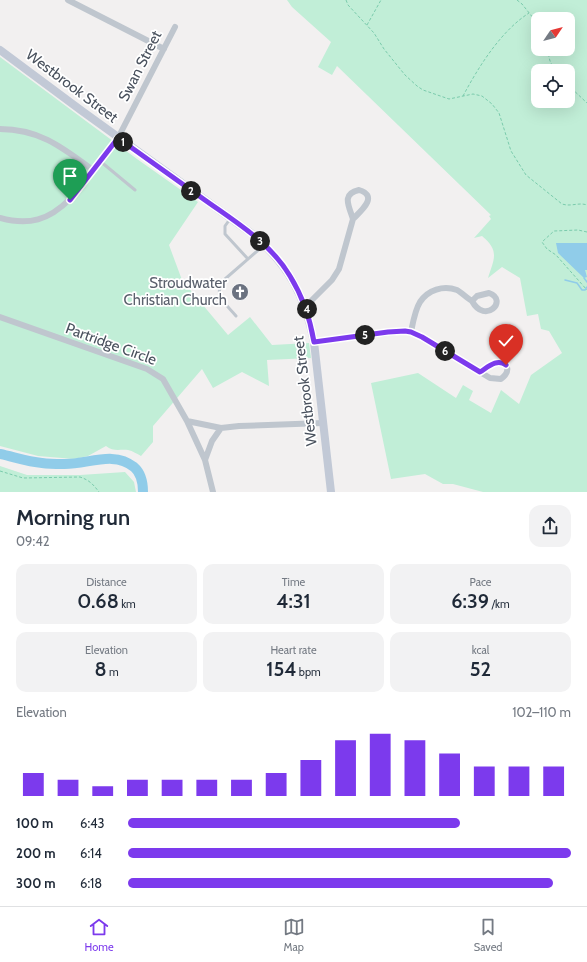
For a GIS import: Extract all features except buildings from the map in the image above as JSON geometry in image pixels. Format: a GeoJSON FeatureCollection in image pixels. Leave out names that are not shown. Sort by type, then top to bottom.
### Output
{"type":"FeatureCollection","features":[{"type":"Feature","properties":{"kind":"main road","name":"Westbrook Street"},"geometry":{"type":"LineString","coordinates":[[0,50],[265,245],[290,276],[306,306],[314,342],[331,492]]}},
{"type":"Feature","properties":{"kind":"street"},"geometry":{"type":"LineString","coordinates":[[68,0],[164,49]]}},
{"type":"Feature","properties":{"kind":"street","name":"Swan Street"},"geometry":{"type":"LineString","coordinates":[[0,218],[10,221],[26,222],[41,219],[62,208],[70,200],[118,138],[176,27]]}},
{"type":"Feature","properties":{"kind":"street"},"geometry":{"type":"LineString","coordinates":[[0,129],[33,133],[47,139],[93,170]]}},
{"type":"Feature","properties":{"kind":"street"},"geometry":{"type":"LineString","coordinates":[[306,306],[332,280],[339,269],[353,219],[367,204],[368,199],[363,191],[358,190],[352,192],[348,197],[353,219]]}},
{"type":"Feature","properties":{"kind":"street"},"geometry":{"type":"LineString","coordinates":[[411,332],[420,302],[430,292],[437,289],[449,288],[457,290],[472,301]]}},
{"type":"Feature","properties":{"kind":"street","name":"Partridge Circle"},"geometry":{"type":"LineString","coordinates":[[0,317],[147,369],[163,379],[187,422],[205,460],[213,492]]}},
{"type":"Feature","properties":{"kind":"street"},"geometry":{"type":"LineString","coordinates":[[314,342],[388,332],[411,332],[480,372]]}},
{"type":"Feature","properties":{"kind":"street"},"geometry":{"type":"LineString","coordinates":[[187,422],[221,428],[323,423]]}},
{"type":"Feature","properties":{"kind":"street"},"geometry":{"type":"LineString","coordinates":[[205,460],[212,441],[221,428]]}},
{"type":"Feature","properties":{"kind":"lane"},"geometry":{"type":"LineString","coordinates":[[100,161],[135,190]]}},
{"type":"Feature","properties":{"kind":"lane"},"geometry":{"type":"LineString","coordinates":[[230,218],[225,226],[225,234],[248,259]]}},
{"type":"Feature","properties":{"kind":"lane"},"geometry":{"type":"LineString","coordinates":[[236,316],[220,296],[218,288],[225,279],[265,245]]}},
{"type":"Feature","properties":{"kind":"path"},"geometry":{"type":"LineString","coordinates":[[346,0],[348,5],[367,25],[405,75],[417,86],[423,90],[449,98],[473,94],[482,96],[492,104],[499,113],[511,151],[526,175],[562,204],[568,206],[582,203],[587,205]]}},
{"type":"Feature","properties":{"kind":"path"},"geometry":{"type":"LineString","coordinates":[[367,25],[381,0]]}},
{"type":"Feature","properties":{"kind":"path"},"geometry":{"type":"LineString","coordinates":[[517,0],[531,15]]}},
{"type":"Feature","properties":{"kind":"path"},"geometry":{"type":"LineString","coordinates":[[463,96],[476,71],[486,57],[518,21],[529,13]]}},
{"type":"Feature","properties":{"kind":"path"},"geometry":{"type":"LineString","coordinates":[[575,92],[587,103]]}},
{"type":"Feature","properties":{"kind":"path"},"geometry":{"type":"LineString","coordinates":[[587,232],[578,230],[553,232],[542,241],[542,244],[556,255],[587,290]]}},
{"type":"Feature","properties":{"kind":"path"},"geometry":{"type":"LineString","coordinates":[[0,471],[23,478],[80,476],[93,483],[99,492]]}},
{"type":"Feature","properties":{"kind":"green space"},"geometry":{"type":"Polygon","coordinates":[[[287,0],[587,0],[587,492],[483,492],[453,484],[443,484],[425,474],[391,479],[371,383],[418,373],[456,398],[463,385],[473,391],[469,400],[491,413],[501,390],[519,404],[531,375],[562,353],[549,331],[541,329],[538,314],[527,316],[520,278],[502,267],[488,278],[494,256],[493,251],[488,241],[482,236],[474,238],[491,219],[489,216],[491,215],[337,66],[332,75],[318,67],[331,42],[292,7],[287,0]]]}},
{"type":"Feature","properties":{"kind":"green space"},"geometry":{"type":"Polygon","coordinates":[[[0,57],[137,159],[198,202],[169,245],[182,280],[228,335],[250,317],[272,345],[309,343],[311,358],[267,360],[269,386],[242,372],[213,388],[202,369],[153,426],[153,442],[141,456],[130,450],[114,450],[106,446],[88,456],[74,459],[38,456],[0,446],[0,57]]]}},
{"type":"Feature","properties":{"kind":"green space"},"geometry":{"type":"Polygon","coordinates":[[[0,466],[27,475],[80,475],[125,472],[134,482],[136,492],[0,492],[0,466]]]}},
{"type":"Feature","properties":{"kind":"water"},"geometry":{"type":"Polygon","coordinates":[[[556,243],[587,243],[587,270],[585,270],[587,277],[584,278],[558,253],[556,243]]]}},
{"type":"Feature","properties":{"kind":"waterway"},"geometry":{"type":"LineString","coordinates":[[584,278],[587,282]]}},
{"type":"Feature","properties":{"kind":"waterway"},"geometry":{"type":"LineString","coordinates":[[565,280],[577,283],[582,290],[585,290],[587,287]]}},
{"type":"Feature","properties":{"kind":"waterway"},"geometry":{"type":"LineString","coordinates":[[0,454],[32,462],[50,464],[72,464],[109,459],[126,462],[134,467],[138,472],[143,485],[143,492]]}},
{"type":"Feature","properties":{"kind":"place","name":"Stroudwater Christian Church"},"geometry":{"type":"Point","coordinates":[240,292]}},
{"type":"Feature","properties":{"kind":"route"},"geometry":{"type":"LineString","coordinates":[[70,200],[118,138],[251,234],[274,255],[290,276],[302,297],[306,306],[314,342],[405,331],[422,337],[480,372],[497,362],[502,362],[506,365]]}}]}
